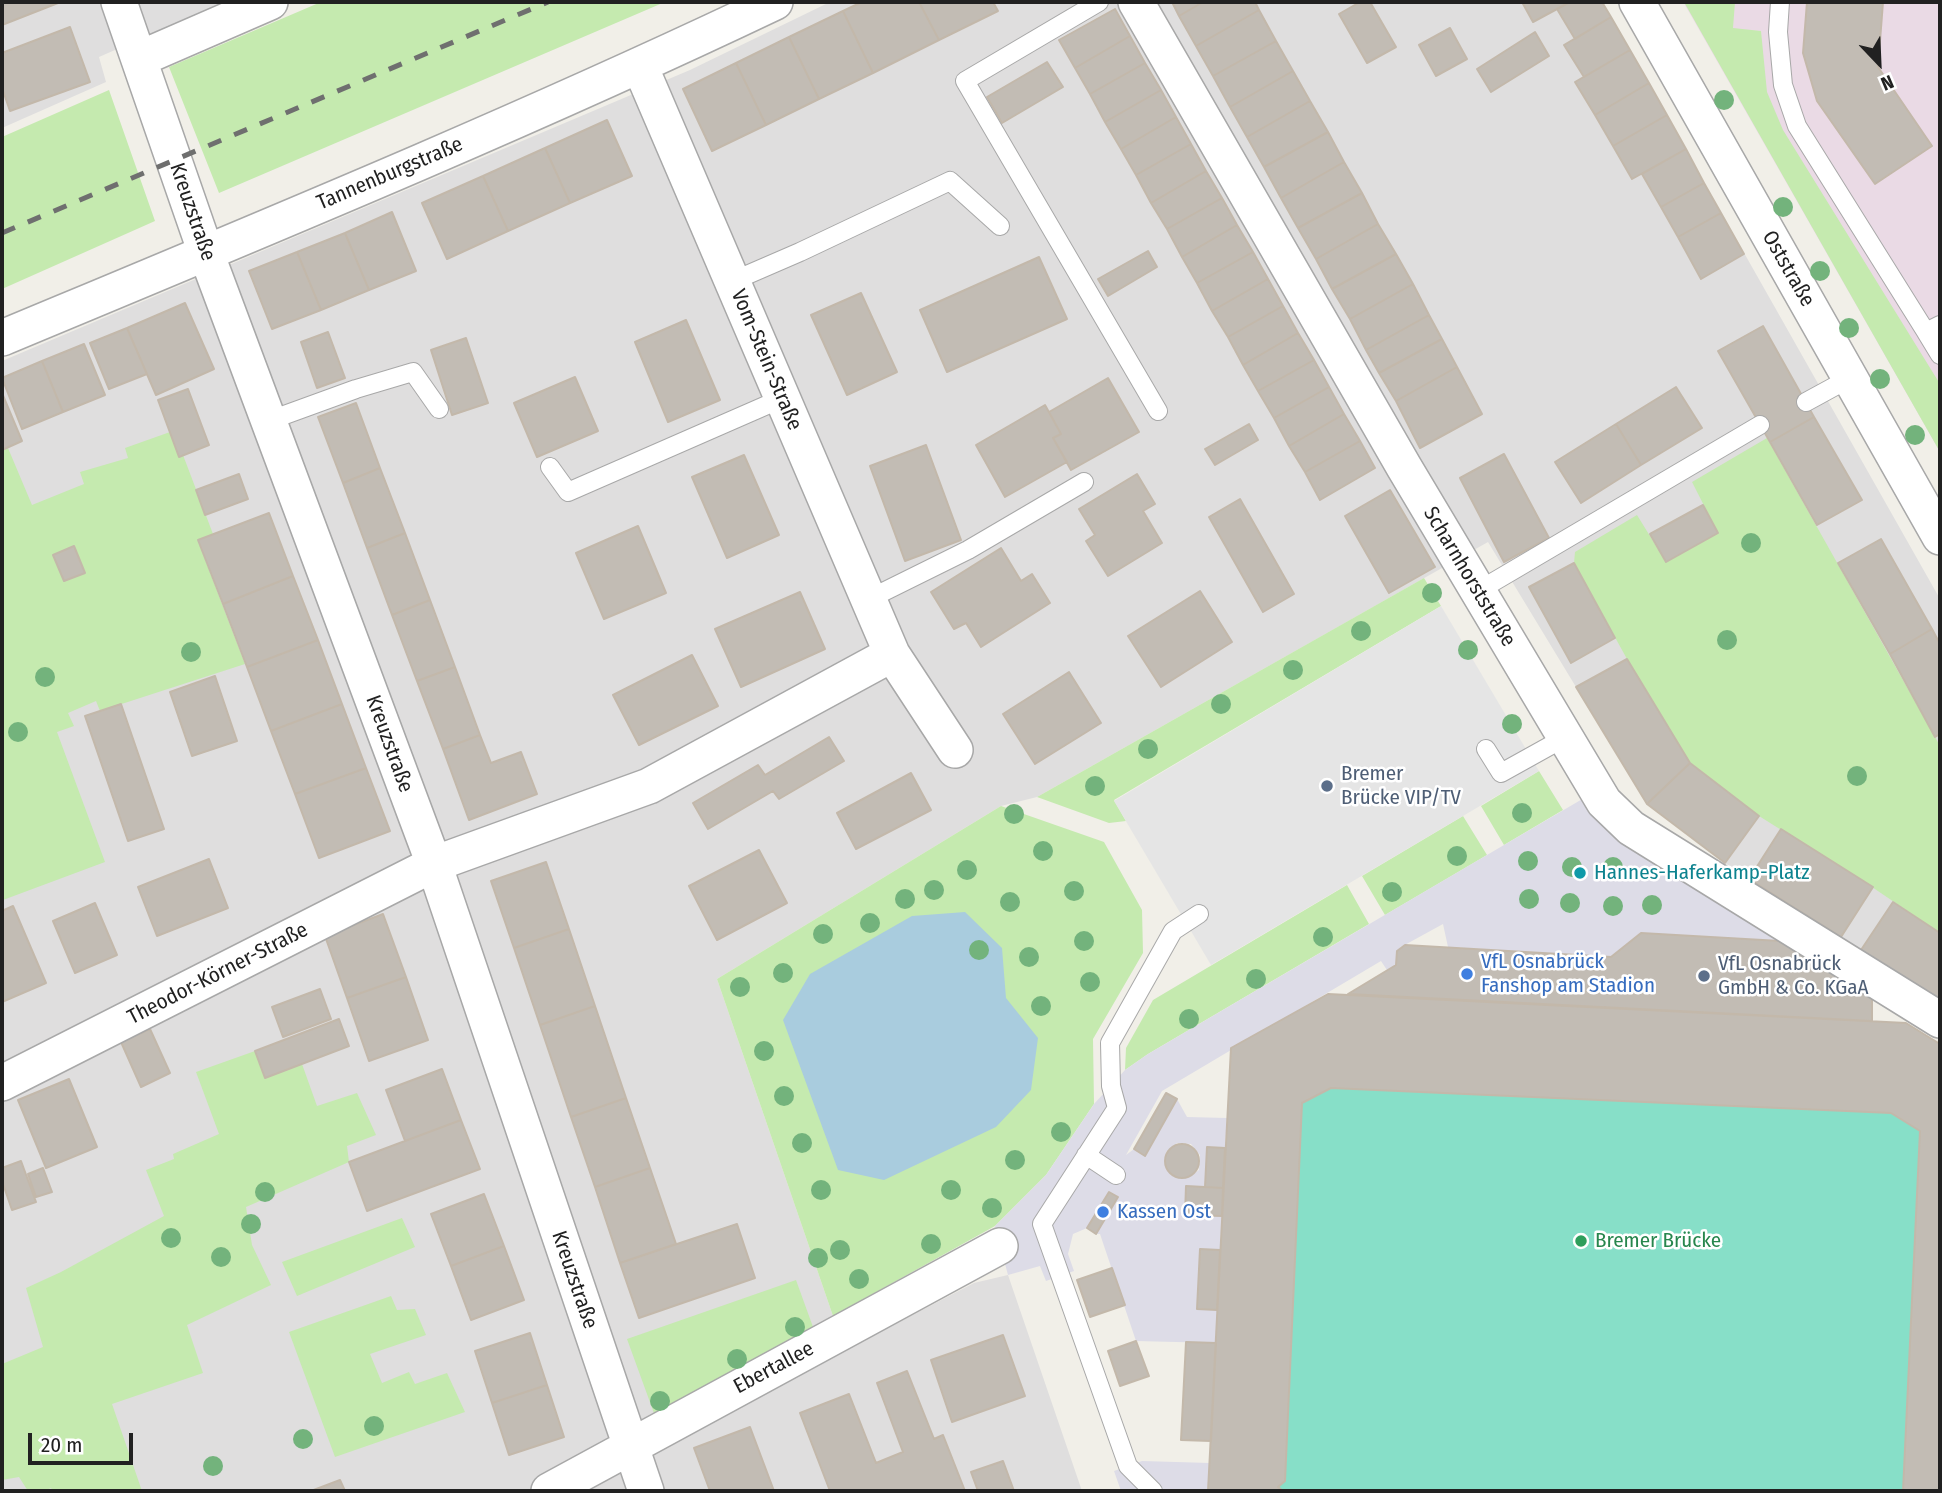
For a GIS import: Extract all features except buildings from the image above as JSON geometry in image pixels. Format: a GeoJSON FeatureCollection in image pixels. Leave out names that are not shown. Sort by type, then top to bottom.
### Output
{"type":"FeatureCollection","features":[{"type":"Feature","properties":{"kind":"street","name":"Kreuzstraße"},"geometry":{"type":"LineString","coordinates":[[119,2],[206,253],[433,864],[646,1491]]}},
{"type":"Feature","properties":{"kind":"street"},"geometry":{"type":"LineString","coordinates":[[139,59],[270,2]]}},
{"type":"Feature","properties":{"kind":"street","name":"Tannenburgstraße"},"geometry":{"type":"LineString","coordinates":[[2,338],[640,66],[775,2]]}},
{"type":"Feature","properties":{"kind":"street","name":"Scharnhorststraße"},"geometry":{"type":"LineString","coordinates":[[1136,2],[1478,592],[1604,802],[1631,828],[1940,1020]]}},
{"type":"Feature","properties":{"kind":"street","name":"Oststraße"},"geometry":{"type":"LineString","coordinates":[[1637,2],[1940,537]]}},
{"type":"Feature","properties":{"kind":"street","name":"Vom-Stein-Straße"},"geometry":{"type":"LineString","coordinates":[[640,66],[892,654],[954,750]]}},
{"type":"Feature","properties":{"kind":"street"},"geometry":{"type":"LineString","coordinates":[[433,864],[649,786],[892,654]]}},
{"type":"Feature","properties":{"kind":"street","name":"Theodor-Körner-Straße"},"geometry":{"type":"LineString","coordinates":[[2,1083],[433,864]]}},
{"type":"Feature","properties":{"kind":"street","name":"Ebertallee"},"geometry":{"type":"LineString","coordinates":[[549,1491],[1000,1246]]}},
{"type":"Feature","properties":{"kind":"lane"},"geometry":{"type":"LineString","coordinates":[[1099,2],[965,81],[1158,411]]}},
{"type":"Feature","properties":{"kind":"lane"},"geometry":{"type":"LineString","coordinates":[[1780,2],[1778,33],[1783,85],[1797,125],[1933,328],[1940,355]]}},
{"type":"Feature","properties":{"kind":"lane"},"geometry":{"type":"LineString","coordinates":[[733,281],[950,181],[1000,226]]}},
{"type":"Feature","properties":{"kind":"lane"},"geometry":{"type":"LineString","coordinates":[[268,421],[356,389],[413,372],[439,409]]}},
{"type":"Feature","properties":{"kind":"lane"},"geometry":{"type":"LineString","coordinates":[[1806,402],[1850,378]]}},
{"type":"Feature","properties":{"kind":"lane"},"geometry":{"type":"LineString","coordinates":[[550,467],[568,492],[783,398]]}},
{"type":"Feature","properties":{"kind":"lane"},"geometry":{"type":"LineString","coordinates":[[1478,592],[1760,425]]}},
{"type":"Feature","properties":{"kind":"lane"},"geometry":{"type":"LineString","coordinates":[[869,599],[968,550],[1084,482]]}},
{"type":"Feature","properties":{"kind":"lane"},"geometry":{"type":"LineString","coordinates":[[1486,748],[1501,774],[1564,738]]}},
{"type":"Feature","properties":{"kind":"lane"},"geometry":{"type":"LineString","coordinates":[[1153,1491],[1128,1466],[1042,1224],[1117,1108],[1111,1086],[1110,1043],[1173,931],[1199,914]]}},
{"type":"Feature","properties":{"kind":"lane"},"geometry":{"type":"LineString","coordinates":[[1086,1155],[1116,1175]]}},
{"type":"Feature","properties":{"kind":"shaded area"},"geometry":{"type":"Polygon","coordinates":[[[2,2],[224,2],[99,57],[106,82],[2,128],[2,2]]]}},
{"type":"Feature","properties":{"kind":"shaded area"},"geometry":{"type":"Polygon","coordinates":[[[830,2],[1602,2],[1940,599],[1940,1003],[1725,863],[1647,804],[1488,542],[1037,797],[1001,806],[717,979],[833,1316],[855,1345],[974,1283],[1008,1275],[1082,1491],[2,1491],[2,361],[690,70],[830,2]]]}},
{"type":"Feature","properties":{"kind":"shaded area"},"geometry":{"type":"Polygon","coordinates":[[[1684,2],[1940,2],[1940,452],[1685,5],[1684,2]]]}},
{"type":"Feature","properties":{"kind":"shaded area","name":"Bremer Brücke VIP/TV"},"geometry":{"type":"Polygon","coordinates":[[[1441,606],[1539,771],[1211,965],[1114,801],[1441,606]]]}},
{"type":"Feature","properties":{"kind":"shaded area"},"geometry":{"type":"Polygon","coordinates":[[[1596,791],[1780,941],[1641,933],[1611,957],[1448,947],[1443,924],[1401,947],[1397,951],[1396,965],[1387,970],[1381,961],[1162,1091],[1126,1155],[1134,1149],[1145,1156],[1177,1099],[1187,1117],[1227,1118],[1225,1148],[1207,1148],[1205,1187],[1185,1215],[1222,1216],[1220,1250],[1200,1249],[1197,1308],[1217,1310],[1216,1343],[1136,1341],[1100,1234],[1096,1234],[1118,1198],[1109,1192],[1087,1228],[1073,1234],[1068,1254],[1074,1271],[1046,1281],[1040,1266],[1008,1275],[995,1226],[1046,1175],[1094,1104],[1125,1070],[1596,791]],[[1177,1143],[1166,1152],[1165,1167],[1174,1177],[1188,1178],[1199,1170],[1200,1155],[1191,1144],[1177,1143]]]}},
{"type":"Feature","properties":{"kind":"shaded area"},"geometry":{"type":"Polygon","coordinates":[[[1142,1461],[1210,1463],[1208,1491],[1121,1491],[1114,1471],[1142,1461]]]}},
{"type":"Feature","properties":{"kind":"green space"},"geometry":{"type":"Polygon","coordinates":[[[321,2],[665,2],[219,193],[169,67],[321,2]]]}},
{"type":"Feature","properties":{"kind":"green space"},"geometry":{"type":"Polygon","coordinates":[[[1684,2],[1735,2],[1733,28],[1761,31],[1767,92],[1783,130],[1940,384],[1940,452],[1684,2]]]}},
{"type":"Feature","properties":{"kind":"green space"},"geometry":{"type":"Polygon","coordinates":[[[109,90],[155,221],[2,289],[2,137],[109,90]]]}},
{"type":"Feature","properties":{"kind":"green space"},"geometry":{"type":"Polygon","coordinates":[[[170,432],[183,455],[213,534],[198,541],[245,664],[100,711],[96,701],[68,713],[74,726],[57,732],[105,862],[3,900],[2,450],[8,448],[32,505],[84,484],[80,472],[128,458],[125,448],[170,432]]]}},
{"type":"Feature","properties":{"kind":"green space"},"geometry":{"type":"Polygon","coordinates":[[[1767,438],[1940,746],[1940,933],[1759,816],[1690,763],[1627,659],[1574,563],[1575,552],[1637,515],[1666,562],[1718,533],[1692,482],[1767,438]]]}},
{"type":"Feature","properties":{"kind":"green space"},"geometry":{"type":"Polygon","coordinates":[[[1424,578],[1441,606],[1114,800],[1126,821],[1109,823],[1037,797],[1424,578]]]}},
{"type":"Feature","properties":{"kind":"green space"},"geometry":{"type":"Polygon","coordinates":[[[1539,771],[1563,810],[1504,845],[1481,806],[1539,771]]]}},
{"type":"Feature","properties":{"kind":"green space"},"geometry":{"type":"Polygon","coordinates":[[[1001,806],[1104,842],[1142,910],[1143,953],[1093,1039],[1094,1104],[1046,1175],[995,1226],[833,1316],[717,979],[1001,806]]]}},
{"type":"Feature","properties":{"kind":"green space"},"geometry":{"type":"Polygon","coordinates":[[[1463,816],[1487,855],[1385,915],[1362,876],[1463,816]]]}},
{"type":"Feature","properties":{"kind":"green space"},"geometry":{"type":"Polygon","coordinates":[[[1347,885],[1369,924],[1125,1070],[1126,1048],[1153,1000],[1347,885]]]}},
{"type":"Feature","properties":{"kind":"green space","name":"Bremer Brücke"},"geometry":{"type":"Polygon","coordinates":[[[1328,994],[1906,1023],[1940,1044],[1940,1491],[1208,1491],[1231,1048],[1328,994]]]}},
{"type":"Feature","properties":{"kind":"green space"},"geometry":{"type":"Polygon","coordinates":[[[255,1051],[265,1077],[302,1064],[317,1106],[357,1093],[376,1135],[347,1146],[349,1162],[246,1207],[252,1245],[271,1285],[187,1325],[203,1373],[112,1404],[142,1491],[53,1491],[51,1488],[28,1491],[19,1477],[2,1480],[2,1364],[43,1347],[26,1288],[164,1216],[146,1170],[174,1159],[173,1154],[219,1134],[196,1072],[255,1051]]]}},
{"type":"Feature","properties":{"kind":"green space"},"geometry":{"type":"Polygon","coordinates":[[[402,1218],[415,1247],[297,1296],[282,1262],[402,1218]]]}},
{"type":"Feature","properties":{"kind":"green space"},"geometry":{"type":"Polygon","coordinates":[[[796,1280],[813,1327],[655,1416],[627,1339],[796,1280]]]}},
{"type":"Feature","properties":{"kind":"green space"},"geometry":{"type":"Polygon","coordinates":[[[391,1296],[397,1310],[415,1309],[426,1335],[370,1354],[382,1383],[409,1372],[415,1384],[447,1373],[465,1412],[335,1457],[289,1332],[391,1296]]]}},
{"type":"Feature","properties":{"kind":"water"},"geometry":{"type":"Polygon","coordinates":[[[965,912],[1002,948],[1006,998],[1038,1038],[1031,1090],[996,1127],[884,1180],[838,1170],[783,1020],[810,974],[912,916],[965,912]]]}},
{"type":"Feature","properties":{"kind":"railway"},"geometry":{"type":"LineString","coordinates":[[2,233],[548,2]]}},
{"type":"Feature","properties":{"kind":"place","name":"Bremer Brücke VIP/TV"},"geometry":{"type":"Point","coordinates":[1327,786]}},
{"type":"Feature","properties":{"kind":"place","name":"Hannes-Haferkamp-Platz"},"geometry":{"type":"Point","coordinates":[1580,873]}},
{"type":"Feature","properties":{"kind":"place","name":"VfL Osnabrück Fanshop am Stadion"},"geometry":{"type":"Point","coordinates":[1467,974]}},
{"type":"Feature","properties":{"kind":"place","name":"VfL Osnabrück GmbH & Co. KGaA"},"geometry":{"type":"Point","coordinates":[1704,976]}},
{"type":"Feature","properties":{"kind":"place","name":"Kassen Ost"},"geometry":{"type":"Point","coordinates":[1103,1212]}},
{"type":"Feature","properties":{"kind":"place","name":"Bremer Brücke"},"geometry":{"type":"Point","coordinates":[1581,1241]}}]}
